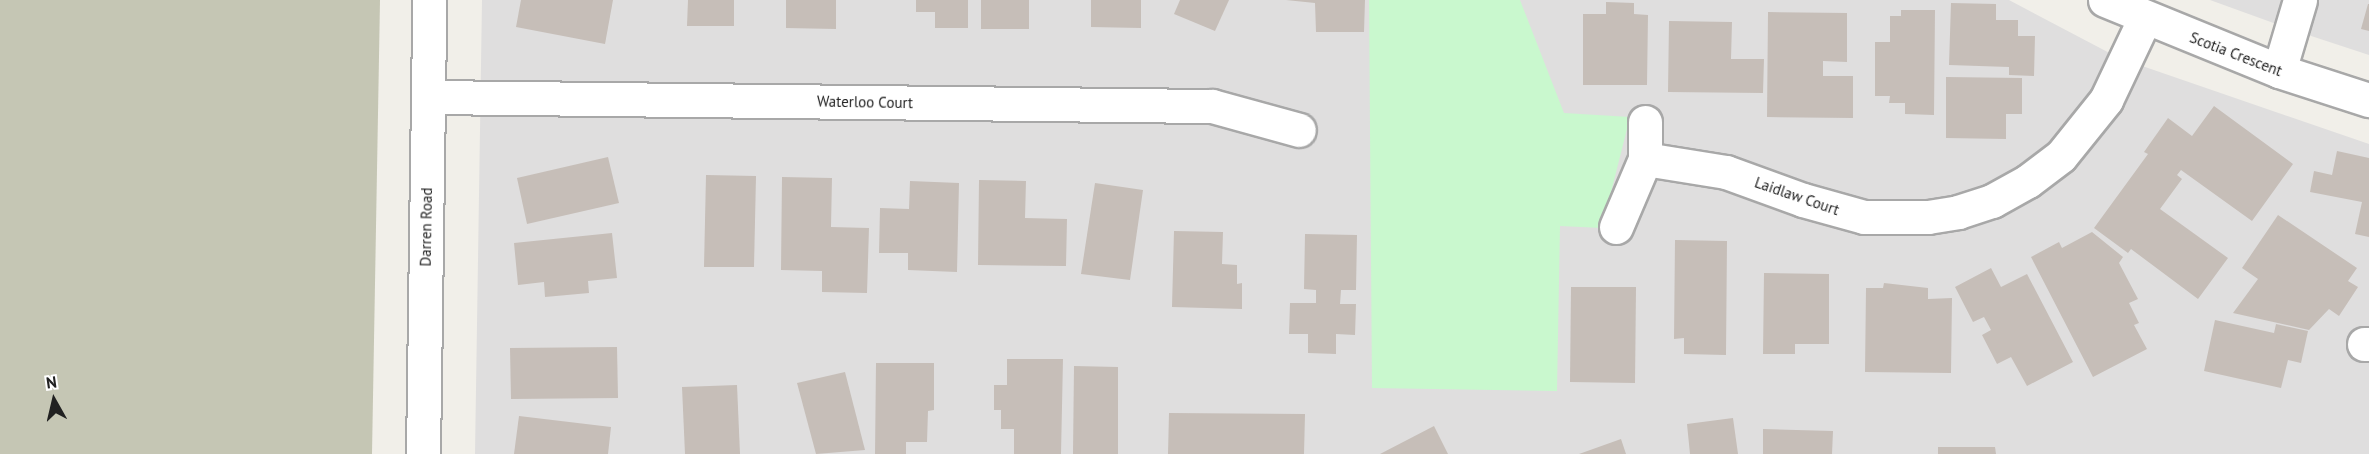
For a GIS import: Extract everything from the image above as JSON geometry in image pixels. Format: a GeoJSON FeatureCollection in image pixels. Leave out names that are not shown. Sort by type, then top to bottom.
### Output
{"type":"FeatureCollection","features":[{"type":"Feature","properties":{"kind":"street","name":"Darren Road"},"geometry":{"type":"LineString","coordinates":[[423,454],[429,0]]}},
{"type":"Feature","properties":{"kind":"street","name":"Scotia Crescent"},"geometry":{"type":"LineString","coordinates":[[2105,0],[2279,71],[2369,100]]}},
{"type":"Feature","properties":{"kind":"street"},"geometry":{"type":"LineString","coordinates":[[2279,71],[2300,0]]}},
{"type":"Feature","properties":{"kind":"street","name":"Laidlaw Court"},"geometry":{"type":"LineString","coordinates":[[1645,159],[1726,172],[1813,204],[1864,217],[1928,217],[1958,212],[2019,186],[2061,156],[2106,100],[2145,18]]}},
{"type":"Feature","properties":{"kind":"street","name":"Waterloo Court"},"geometry":{"type":"LineString","coordinates":[[428,97],[1212,106],[1299,130]]}},
{"type":"Feature","properties":{"kind":"street"},"geometry":{"type":"LineString","coordinates":[[1616,227],[1645,159],[1644,122]]}},
{"type":"Feature","properties":{"kind":"shaded area"},"geometry":{"type":"Polygon","coordinates":[[[0,0],[380,0],[372,454],[0,454],[0,0]]]}},
{"type":"Feature","properties":{"kind":"shaded area"},"geometry":{"type":"Polygon","coordinates":[[[482,0],[2009,0],[2119,58],[2369,144],[2369,454],[475,454],[482,0]]]}},
{"type":"Feature","properties":{"kind":"shaded area"},"geometry":{"type":"Polygon","coordinates":[[[2210,0],[2369,0],[2369,55],[2293,30],[2210,0]]]}},
{"type":"Feature","properties":{"kind":"green space"},"geometry":{"type":"Polygon","coordinates":[[[1369,0],[1520,0],[1564,113],[1630,117],[1602,228],[1560,226],[1557,391],[1372,388],[1369,0]]]}},
{"type":"Feature","properties":{"kind":"building"},"geometry":{"type":"Polygon","coordinates":[[[521,0],[613,0],[605,44],[516,27],[521,0]]]}},
{"type":"Feature","properties":{"kind":"building"},"geometry":{"type":"Polygon","coordinates":[[[688,0],[734,0],[734,26],[687,26],[688,0]]]}},
{"type":"Feature","properties":{"kind":"building"},"geometry":{"type":"Polygon","coordinates":[[[786,0],[836,0],[836,29],[786,28],[786,0]]]}},
{"type":"Feature","properties":{"kind":"building"},"geometry":{"type":"Polygon","coordinates":[[[916,0],[968,0],[968,28],[935,28],[935,12],[916,12],[916,0]]]}},
{"type":"Feature","properties":{"kind":"building"},"geometry":{"type":"Polygon","coordinates":[[[981,0],[1029,0],[1029,29],[981,29],[981,0]]]}},
{"type":"Feature","properties":{"kind":"building"},"geometry":{"type":"Polygon","coordinates":[[[1091,0],[1141,0],[1141,28],[1091,27],[1091,0]]]}},
{"type":"Feature","properties":{"kind":"building"},"geometry":{"type":"Polygon","coordinates":[[[1180,0],[1229,0],[1215,31],[1174,14],[1180,0]]]}},
{"type":"Feature","properties":{"kind":"building"},"geometry":{"type":"Polygon","coordinates":[[[1286,0],[1365,0],[1364,32],[1316,32],[1315,3],[1286,0]]]}},
{"type":"Feature","properties":{"kind":"building"},"geometry":{"type":"Polygon","coordinates":[[[1606,2],[1634,3],[1634,14],[1648,15],[1647,85],[1583,85],[1583,14],[1606,14],[1606,2]]]}},
{"type":"Feature","properties":{"kind":"building"},"geometry":{"type":"Polygon","coordinates":[[[1951,3],[1996,4],[1996,20],[2018,20],[2018,36],[2035,36],[2034,76],[2009,75],[2009,67],[1949,65],[1951,3]]]}},
{"type":"Feature","properties":{"kind":"building"},"geometry":{"type":"Polygon","coordinates":[[[2369,4],[2369,31],[2361,29],[2369,4]]]}},
{"type":"Feature","properties":{"kind":"building"},"geometry":{"type":"Polygon","coordinates":[[[1901,10],[1935,10],[1934,115],[1905,114],[1905,103],[1889,103],[1890,96],[1875,96],[1875,42],[1890,42],[1890,16],[1901,16],[1901,10]]]}},
{"type":"Feature","properties":{"kind":"building"},"geometry":{"type":"Polygon","coordinates":[[[1768,12],[1847,13],[1847,62],[1823,61],[1823,76],[1853,76],[1853,118],[1767,117],[1768,12]]]}},
{"type":"Feature","properties":{"kind":"building"},"geometry":{"type":"Polygon","coordinates":[[[1669,21],[1732,22],[1731,59],[1764,59],[1763,93],[1668,92],[1669,21]]]}},
{"type":"Feature","properties":{"kind":"building"},"geometry":{"type":"Polygon","coordinates":[[[1946,77],[2022,78],[2022,114],[2006,114],[2006,139],[1946,138],[1946,77]]]}},
{"type":"Feature","properties":{"kind":"building"},"geometry":{"type":"Polygon","coordinates":[[[2214,106],[2293,164],[2252,221],[2181,170],[2177,175],[2182,179],[2160,209],[2228,258],[2198,299],[2131,249],[2128,253],[2094,228],[2148,154],[2144,152],[2168,118],[2192,136],[2214,106]]]}},
{"type":"Feature","properties":{"kind":"building"},"geometry":{"type":"Polygon","coordinates":[[[2337,151],[2369,158],[2369,237],[2355,234],[2362,202],[2310,192],[2314,171],[2332,175],[2337,151]]]}},
{"type":"Feature","properties":{"kind":"building"},"geometry":{"type":"Polygon","coordinates":[[[608,157],[619,203],[527,224],[517,178],[608,157]]]}},
{"type":"Feature","properties":{"kind":"building"},"geometry":{"type":"Polygon","coordinates":[[[706,175],[756,176],[754,267],[704,267],[706,175]]]}},
{"type":"Feature","properties":{"kind":"building"},"geometry":{"type":"Polygon","coordinates":[[[782,177],[832,178],[831,227],[869,228],[867,293],[822,292],[822,271],[781,270],[782,177]]]}},
{"type":"Feature","properties":{"kind":"building"},"geometry":{"type":"Polygon","coordinates":[[[979,180],[1026,181],[1025,218],[1067,219],[1066,266],[978,265],[979,180]]]}},
{"type":"Feature","properties":{"kind":"building"},"geometry":{"type":"Polygon","coordinates":[[[910,181],[959,183],[957,272],[908,270],[908,253],[879,253],[880,208],[909,209],[910,181]]]}},
{"type":"Feature","properties":{"kind":"building"},"geometry":{"type":"Polygon","coordinates":[[[1095,183],[1143,190],[1130,280],[1081,274],[1095,183]]]}},
{"type":"Feature","properties":{"kind":"building"},"geometry":{"type":"Polygon","coordinates":[[[2278,215],[2357,268],[2348,281],[2358,287],[2339,316],[2329,309],[2309,330],[2233,313],[2258,279],[2242,268],[2278,215]]]}},
{"type":"Feature","properties":{"kind":"building"},"geometry":{"type":"Polygon","coordinates":[[[1174,231],[1223,232],[1222,264],[1237,265],[1237,284],[1242,283],[1242,309],[1172,307],[1174,231]]]}},
{"type":"Feature","properties":{"kind":"building"},"geometry":{"type":"Polygon","coordinates":[[[2092,232],[2123,257],[2119,263],[2138,299],[2129,303],[2139,323],[2134,325],[2147,349],[2093,377],[2031,257],[2059,242],[2062,248],[2092,232]]]}},
{"type":"Feature","properties":{"kind":"building"},"geometry":{"type":"Polygon","coordinates":[[[612,233],[617,278],[588,281],[589,293],[545,297],[544,282],[518,285],[514,243],[612,233]]]}},
{"type":"Feature","properties":{"kind":"building"},"geometry":{"type":"Polygon","coordinates":[[[1305,234],[1357,235],[1356,290],[1341,290],[1340,304],[1356,304],[1355,335],[1336,334],[1336,354],[1308,353],[1308,334],[1289,334],[1290,303],[1316,303],[1316,290],[1304,289],[1305,234]]]}},
{"type":"Feature","properties":{"kind":"building"},"geometry":{"type":"Polygon","coordinates":[[[1675,240],[1727,241],[1726,355],[1684,354],[1684,338],[1674,339],[1675,240]]]}},
{"type":"Feature","properties":{"kind":"building"},"geometry":{"type":"Polygon","coordinates":[[[1991,268],[2001,287],[2027,274],[2073,362],[2027,386],[2011,357],[1997,364],[1982,335],[1991,330],[1984,317],[1973,322],[1955,287],[1991,268]]]}},
{"type":"Feature","properties":{"kind":"building"},"geometry":{"type":"Polygon","coordinates":[[[1764,273],[1829,274],[1829,344],[1795,344],[1795,354],[1763,354],[1764,273]]]}},
{"type":"Feature","properties":{"kind":"building"},"geometry":{"type":"Polygon","coordinates":[[[1884,283],[1928,288],[1928,299],[1952,298],[1951,373],[1865,372],[1866,288],[1883,288],[1884,283]]]}},
{"type":"Feature","properties":{"kind":"building"},"geometry":{"type":"Polygon","coordinates":[[[1571,287],[1636,287],[1635,383],[1570,382],[1571,287]]]}},
{"type":"Feature","properties":{"kind":"building"},"geometry":{"type":"Polygon","coordinates":[[[2215,320],[2274,333],[2276,324],[2308,331],[2301,363],[2288,360],[2281,388],[2204,371],[2215,320]]]}},
{"type":"Feature","properties":{"kind":"building"},"geometry":{"type":"Polygon","coordinates":[[[617,347],[618,398],[511,399],[510,348],[617,347]]]}},
{"type":"Feature","properties":{"kind":"building"},"geometry":{"type":"Polygon","coordinates":[[[1007,359],[1063,359],[1061,454],[1014,454],[1014,429],[1001,429],[1001,410],[994,410],[994,385],[1007,385],[1007,359]]]}},
{"type":"Feature","properties":{"kind":"building"},"geometry":{"type":"Polygon","coordinates":[[[876,363],[934,363],[934,410],[928,411],[927,442],[906,442],[906,454],[875,454],[876,363]]]}},
{"type":"Feature","properties":{"kind":"building"},"geometry":{"type":"Polygon","coordinates":[[[1074,366],[1118,367],[1118,454],[1073,454],[1074,366]]]}},
{"type":"Feature","properties":{"kind":"building"},"geometry":{"type":"Polygon","coordinates":[[[845,372],[865,450],[816,454],[797,383],[845,372]]]}},
{"type":"Feature","properties":{"kind":"building"},"geometry":{"type":"Polygon","coordinates":[[[737,385],[740,454],[685,454],[682,387],[737,385]]]}},
{"type":"Feature","properties":{"kind":"building"},"geometry":{"type":"Polygon","coordinates":[[[1169,413],[1305,414],[1304,454],[1168,454],[1169,413]]]}},
{"type":"Feature","properties":{"kind":"building"},"geometry":{"type":"Polygon","coordinates":[[[519,416],[611,427],[608,454],[514,454],[519,416]]]}},
{"type":"Feature","properties":{"kind":"building"},"geometry":{"type":"Polygon","coordinates":[[[1733,418],[1738,454],[1690,454],[1687,424],[1733,418]]]}},
{"type":"Feature","properties":{"kind":"building"},"geometry":{"type":"Polygon","coordinates":[[[1434,426],[1448,454],[1380,454],[1434,426]]]}},
{"type":"Feature","properties":{"kind":"building"},"geometry":{"type":"Polygon","coordinates":[[[1763,429],[1833,431],[1832,454],[1763,454],[1763,429]]]}},
{"type":"Feature","properties":{"kind":"building"},"geometry":{"type":"Polygon","coordinates":[[[1621,439],[1626,454],[1579,454],[1621,439]]]}},
{"type":"Feature","properties":{"kind":"building"},"geometry":{"type":"Polygon","coordinates":[[[1938,447],[1995,447],[1996,454],[1938,454],[1938,447]]]}}]}
